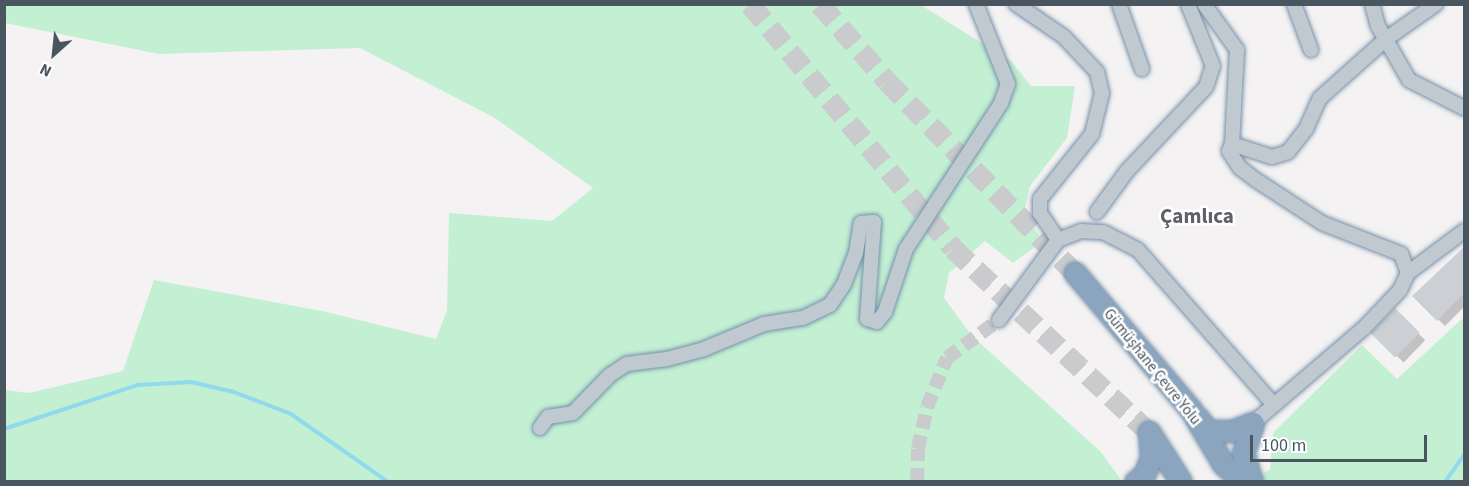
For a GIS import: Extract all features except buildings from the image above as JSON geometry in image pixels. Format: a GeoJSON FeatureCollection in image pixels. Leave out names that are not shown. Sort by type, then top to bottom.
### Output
{"type":"FeatureCollection","features":[{"type":"Feature","properties":{"kind":"highway","name":"Gümüşhane Çevre Yolu"},"geometry":{"type":"LineString","coordinates":[[1075,273],[1191,410],[1223,464],[1243,482]]}},
{"type":"Feature","properties":{"kind":"highway"},"geometry":{"type":"LineString","coordinates":[[1191,410],[1208,431],[1232,432],[1253,423]]}},
{"type":"Feature","properties":{"kind":"highway"},"geometry":{"type":"LineString","coordinates":[[1252,482],[1243,453],[1253,423]]}},
{"type":"Feature","properties":{"kind":"highway"},"geometry":{"type":"LineString","coordinates":[[1135,482],[1144,475],[1151,458],[1149,432],[1181,482]]}},
{"type":"Feature","properties":{"kind":"street"},"geometry":{"type":"LineString","coordinates":[[540,428],[548,417],[573,413],[610,375],[627,364],[667,359],[704,349],[764,324],[803,318],[830,305],[848,273],[861,223],[874,222],[867,320],[877,322],[885,312],[906,249],[1001,103],[1008,84],[976,4]]}},
{"type":"Feature","properties":{"kind":"street"},"geometry":{"type":"LineString","coordinates":[[1016,4],[1064,37],[1097,72],[1102,93],[1092,134],[1040,199],[1040,213],[1058,240]]}},
{"type":"Feature","properties":{"kind":"street"},"geometry":{"type":"LineString","coordinates":[[1119,4],[1142,69]]}},
{"type":"Feature","properties":{"kind":"street"},"geometry":{"type":"LineString","coordinates":[[1097,212],[1128,171],[1206,87],[1213,66],[1188,4]]}},
{"type":"Feature","properties":{"kind":"street"},"geometry":{"type":"LineString","coordinates":[[1204,4],[1237,50],[1232,144],[1229,152],[1240,168],[1322,223],[1401,254],[1408,273]]}},
{"type":"Feature","properties":{"kind":"street"},"geometry":{"type":"LineString","coordinates":[[1294,4],[1311,50]]}},
{"type":"Feature","properties":{"kind":"street"},"geometry":{"type":"LineString","coordinates":[[1372,4],[1386,39],[1409,81],[1464,108]]}},
{"type":"Feature","properties":{"kind":"street"},"geometry":{"type":"LineString","coordinates":[[1232,144],[1272,157],[1288,152],[1306,129],[1320,98],[1386,39],[1436,4]]}},
{"type":"Feature","properties":{"kind":"street"},"geometry":{"type":"LineString","coordinates":[[999,320],[1058,240],[1081,231],[1102,232],[1138,250],[1274,405]]}},
{"type":"Feature","properties":{"kind":"street"},"geometry":{"type":"LineString","coordinates":[[1253,423],[1364,328],[1400,290],[1408,273],[1464,231]]}},
{"type":"Feature","properties":{"kind":"green space"},"geometry":{"type":"Polygon","coordinates":[[[4,5],[921,5],[1012,62],[1031,86],[1075,86],[1067,138],[1030,186],[1024,213],[1043,241],[1013,263],[985,241],[949,273],[944,298],[972,336],[1101,452],[1121,480],[5,481],[5,390],[29,393],[123,371],[154,280],[322,311],[436,339],[447,310],[449,213],[552,221],[593,188],[495,118],[360,48],[159,54],[5,23],[4,5]]]}},
{"type":"Feature","properties":{"kind":"green space"},"geometry":{"type":"Polygon","coordinates":[[[1464,317],[1464,481],[1250,482],[1270,469],[1273,433],[1362,345],[1397,379],[1464,317]]]}},
{"type":"Feature","properties":{"kind":"waterway"},"geometry":{"type":"LineString","coordinates":[[4,429],[138,385],[191,382],[234,392],[291,414],[388,482]]}},
{"type":"Feature","properties":{"kind":"waterway"},"geometry":{"type":"LineString","coordinates":[[1445,482],[1464,455]]}},
{"type":"Feature","properties":{"kind":"tunnel"},"geometry":{"type":"LineString","coordinates":[[750,4],[953,248],[1149,432]]}},
{"type":"Feature","properties":{"kind":"tunnel"},"geometry":{"type":"LineString","coordinates":[[820,4],[887,81],[1075,273]]}},
{"type":"Feature","properties":{"kind":"tunnel"},"geometry":{"type":"LineString","coordinates":[[917,482],[918,449],[927,407],[947,358],[999,320]]}},
{"type":"Feature","properties":{"kind":"district","name":"Çamlıca"},"geometry":{"type":"Point","coordinates":[1197,216]}}]}
